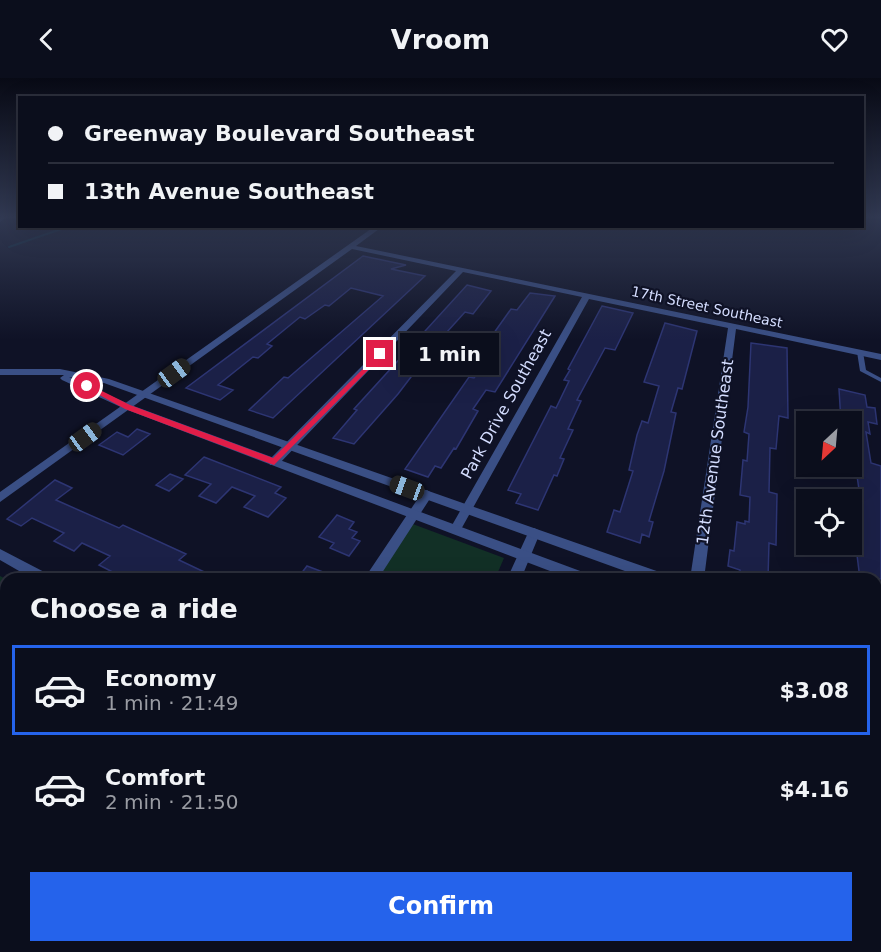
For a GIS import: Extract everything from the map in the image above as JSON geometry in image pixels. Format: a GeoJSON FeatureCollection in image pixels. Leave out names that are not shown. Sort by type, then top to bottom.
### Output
{"type":"FeatureCollection","features":[{"type":"Feature","properties":{"kind":"street"},"geometry":{"type":"LineString","coordinates":[[0,498],[335,259]]}},
{"type":"Feature","properties":{"kind":"street","name":"17th Street Southeast"},"geometry":{"type":"LineString","coordinates":[[410,259],[881,357]]}},
{"type":"Feature","properties":{"kind":"street"},"geometry":{"type":"LineString","coordinates":[[274,462],[462,269]]}},
{"type":"Feature","properties":{"kind":"street","name":"Park Drive Southeast"},"geometry":{"type":"LineString","coordinates":[[455,530],[586,296]]}},
{"type":"Feature","properties":{"kind":"street","name":"12th Avenue Southeast"},"geometry":{"type":"LineString","coordinates":[[698,573],[732,326]]}},
{"type":"Feature","properties":{"kind":"street"},"geometry":{"type":"LineString","coordinates":[[41,371],[87,386],[128,407],[570,573]]}},
{"type":"Feature","properties":{"kind":"street"},"geometry":{"type":"LineString","coordinates":[[0,372],[41,371],[78,374],[146,394],[646,573]]}},
{"type":"Feature","properties":{"kind":"street"},"geometry":{"type":"LineString","coordinates":[[375,573],[427,494]]}},
{"type":"Feature","properties":{"kind":"street"},"geometry":{"type":"LineString","coordinates":[[517,573],[534,533]]}},
{"type":"Feature","properties":{"kind":"street"},"geometry":{"type":"LineString","coordinates":[[0,554],[34,573]]}},
{"type":"Feature","properties":{"kind":"lane"},"geometry":{"type":"LineString","coordinates":[[860,352],[863,371],[881,380]]}},
{"type":"Feature","properties":{"kind":"green space"},"geometry":{"type":"Polygon","coordinates":[[[410,523],[504,558],[498,573],[378,573],[410,523]]]}},
{"type":"Feature","properties":{"kind":"building"},"geometry":{"type":"Polygon","coordinates":[[[359,259],[376,259],[406,265],[391,269],[425,276],[273,418],[249,410],[284,377],[288,378],[383,296],[351,288],[329,306],[325,305],[305,319],[300,317],[267,344],[272,346],[258,358],[253,357],[218,385],[233,390],[220,400],[186,388],[359,259]]]}},
{"type":"Feature","properties":{"kind":"building"},"geometry":{"type":"Polygon","coordinates":[[[467,285],[491,291],[473,314],[465,312],[437,343],[398,394],[354,444],[333,438],[357,410],[354,409],[467,285]]]}},
{"type":"Feature","properties":{"kind":"building"},"geometry":{"type":"Polygon","coordinates":[[[530,293],[555,296],[495,392],[486,390],[473,409],[478,411],[456,449],[454,448],[441,468],[435,466],[428,477],[405,469],[469,377],[474,378],[497,347],[486,344],[511,309],[517,310],[530,293]]]}},
{"type":"Feature","properties":{"kind":"building"},"geometry":{"type":"Polygon","coordinates":[[[602,306],[633,313],[615,350],[605,348],[577,400],[581,401],[568,429],[573,430],[560,458],[564,459],[538,510],[516,503],[521,494],[508,490],[551,406],[556,408],[569,381],[564,380],[570,370],[568,369],[602,306]]]}},
{"type":"Feature","properties":{"kind":"building"},"geometry":{"type":"Polygon","coordinates":[[[665,323],[697,331],[682,389],[678,388],[671,412],[676,413],[664,471],[649,521],[653,522],[649,537],[642,534],[640,543],[607,532],[614,510],[620,512],[633,471],[629,470],[637,435],[642,421],[648,423],[659,386],[644,382],[665,323]]]}},
{"type":"Feature","properties":{"kind":"building"},"geometry":{"type":"Polygon","coordinates":[[[751,343],[787,348],[788,418],[779,416],[776,449],[770,448],[769,492],[777,494],[776,545],[769,543],[768,573],[740,573],[740,570],[728,566],[730,550],[734,551],[737,522],[745,524],[745,521],[749,522],[750,497],[740,495],[743,460],[747,461],[749,434],[744,432],[748,407],[751,343]]]}},
{"type":"Feature","properties":{"kind":"building"},"geometry":{"type":"Polygon","coordinates":[[[839,389],[865,395],[867,407],[875,408],[877,424],[868,422],[870,434],[866,432],[871,463],[881,466],[881,573],[859,573],[857,555],[862,555],[863,517],[862,489],[859,489],[857,477],[862,477],[862,411],[840,411],[839,389]]]}},
{"type":"Feature","properties":{"kind":"building"},"geometry":{"type":"Polygon","coordinates":[[[137,429],[150,434],[123,455],[99,445],[117,432],[128,437],[137,429]]]}},
{"type":"Feature","properties":{"kind":"building"},"geometry":{"type":"Polygon","coordinates":[[[204,457],[281,487],[275,493],[286,498],[268,517],[244,507],[255,496],[232,487],[216,503],[199,496],[211,484],[185,475],[204,457]]]}},
{"type":"Feature","properties":{"kind":"building"},"geometry":{"type":"Polygon","coordinates":[[[170,474],[183,479],[169,491],[156,485],[170,474]]]}},
{"type":"Feature","properties":{"kind":"building"},"geometry":{"type":"Polygon","coordinates":[[[55,480],[72,488],[56,500],[119,528],[123,525],[186,554],[179,560],[206,573],[114,573],[99,565],[110,556],[82,543],[74,551],[54,541],[64,533],[32,518],[21,526],[7,519],[55,480]]]}},
{"type":"Feature","properties":{"kind":"building"},"geometry":{"type":"Polygon","coordinates":[[[337,515],[354,522],[349,529],[357,532],[352,538],[360,541],[349,556],[330,548],[334,543],[319,537],[337,515]]]}},
{"type":"Feature","properties":{"kind":"building"},"geometry":{"type":"Polygon","coordinates":[[[307,566],[326,573],[302,573],[307,566]]]}},
{"type":"Feature","properties":{"kind":"route"},"geometry":{"type":"LineString","coordinates":[[87,386],[128,407],[274,462],[380,354]]}}]}
